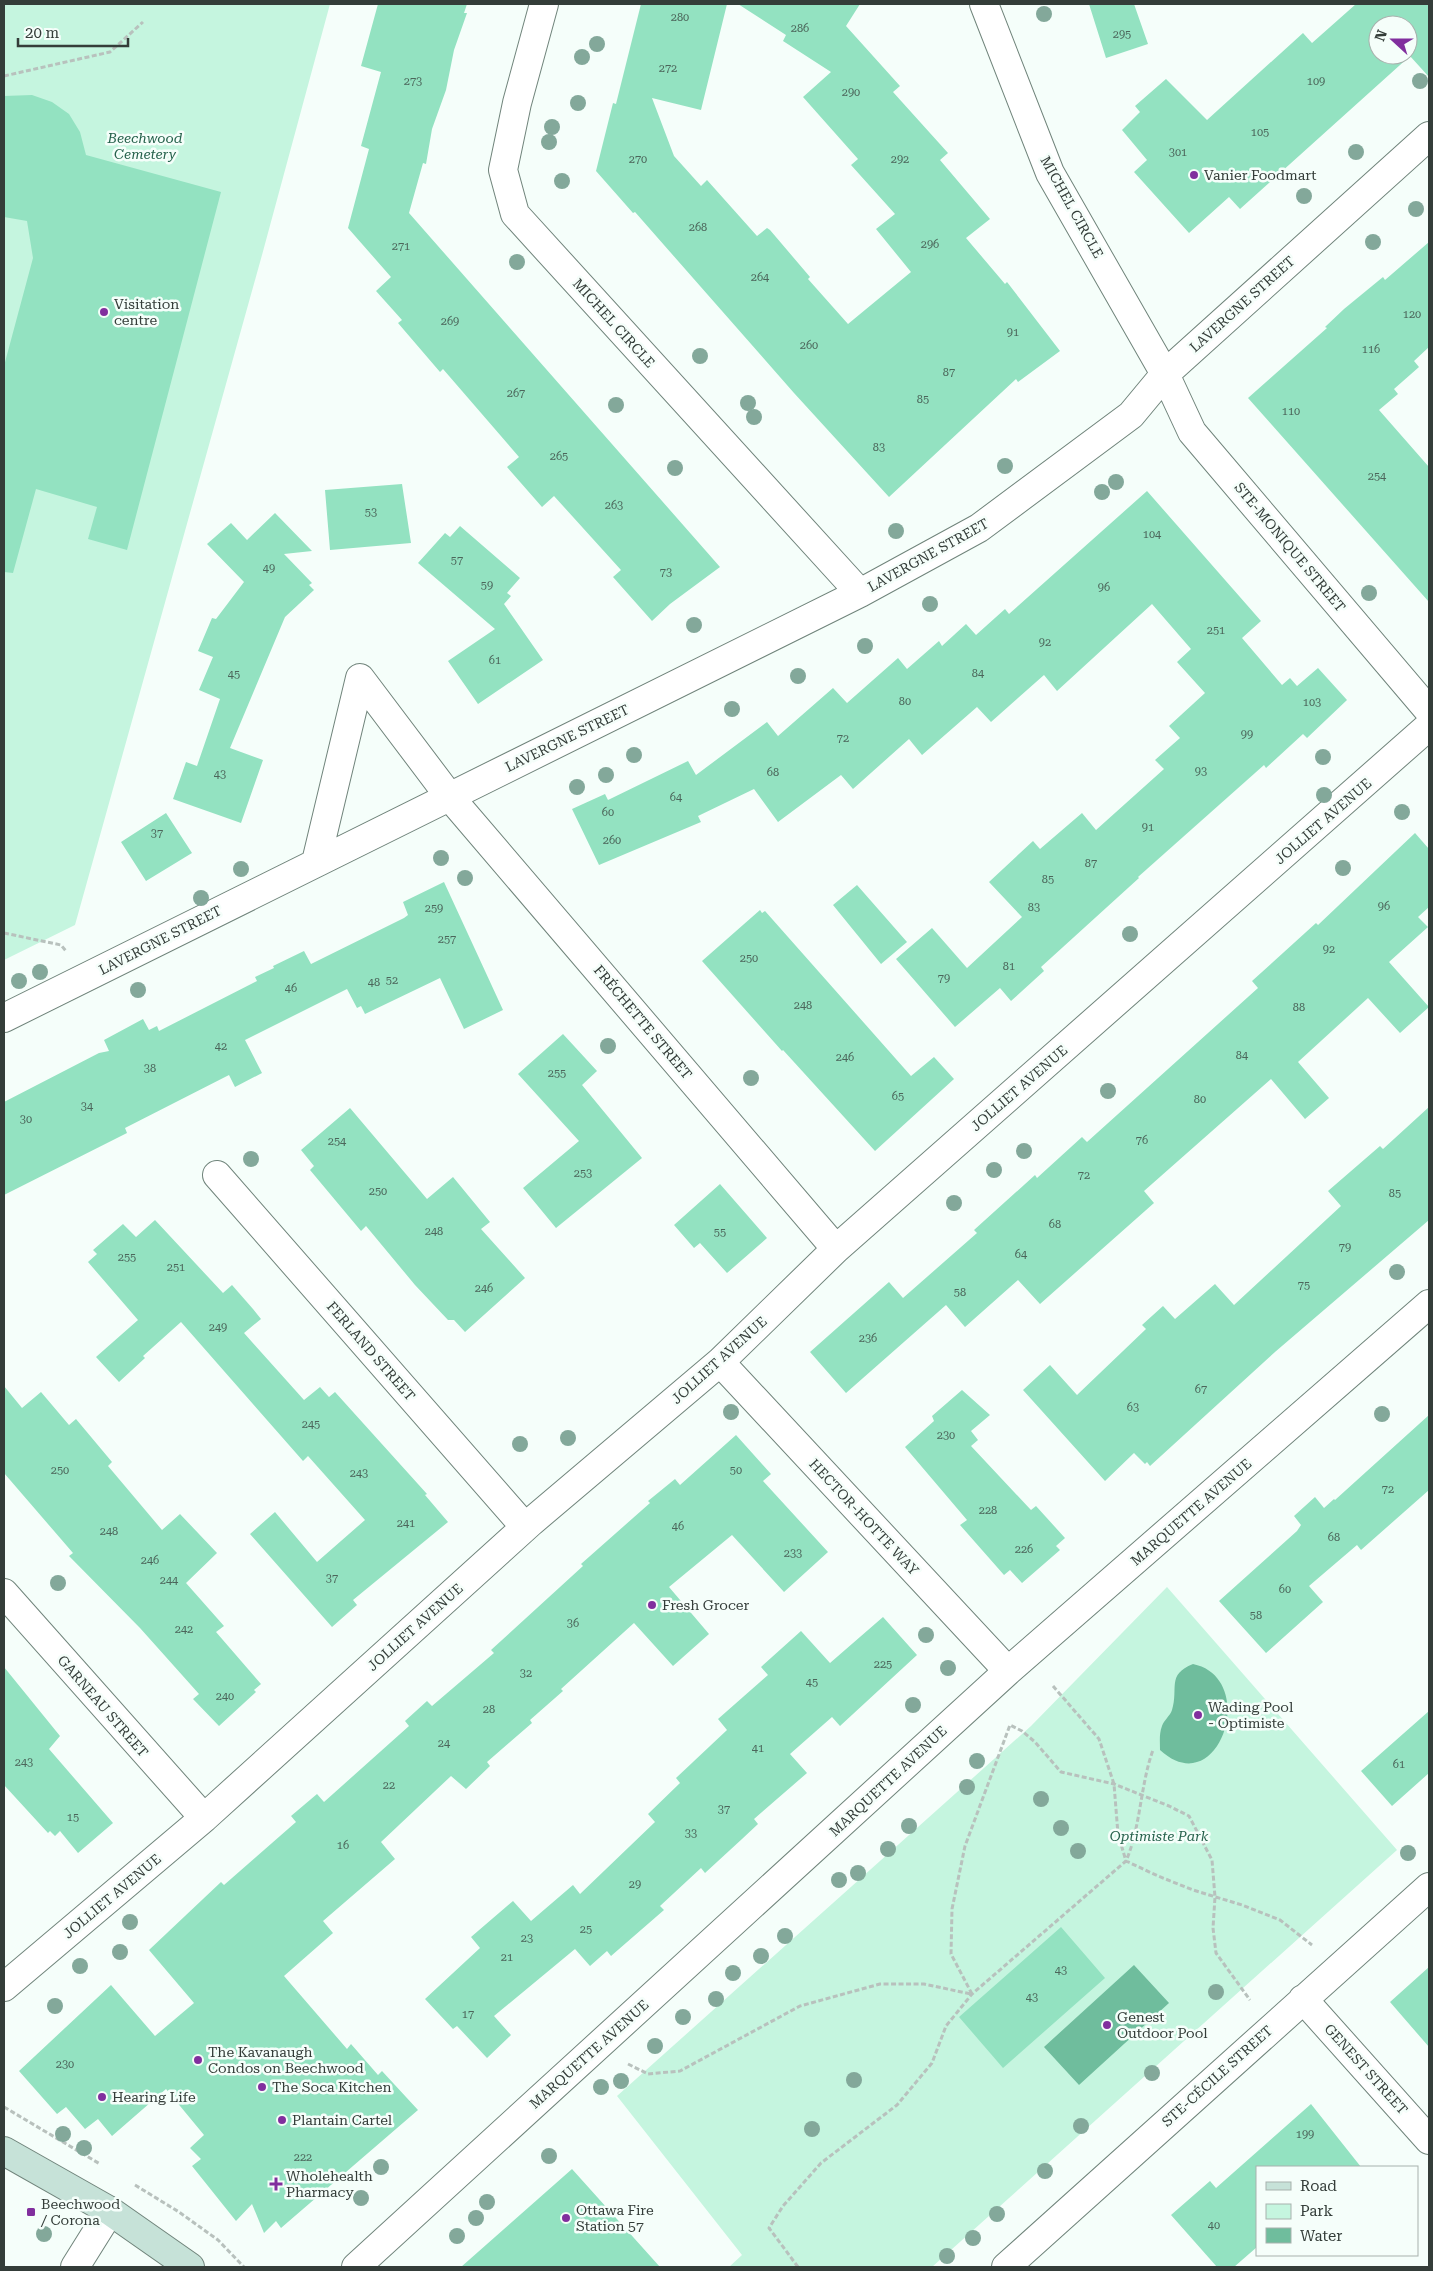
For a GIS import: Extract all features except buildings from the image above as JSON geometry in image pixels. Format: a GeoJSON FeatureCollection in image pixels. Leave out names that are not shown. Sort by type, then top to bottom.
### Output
{"type":"FeatureCollection","features":[{"type":"Feature","properties":{"kind":"main road"},"geometry":{"type":"LineString","coordinates":[[4,2152],[110,2211],[190,2267]]}},
{"type":"Feature","properties":{"kind":"street","name":"MICHEL CIRCLE"},"geometry":{"type":"LineString","coordinates":[[544,4],[517,103],[503,170],[515,214],[860,593]]}},
{"type":"Feature","properties":{"kind":"street","name":"MICHEL CIRCLE"},"geometry":{"type":"LineString","coordinates":[[984,4],[1050,172],[1165,374]]}},
{"type":"Feature","properties":{"kind":"street","name":"LAVERGNE STREET"},"geometry":{"type":"LineString","coordinates":[[4,1018],[860,593],[979,528],[1131,415],[1165,374],[1429,136]]}},
{"type":"Feature","properties":{"kind":"street","name":"STE-MONIQUE STREET"},"geometry":{"type":"LineString","coordinates":[[1165,374],[1192,432],[1429,711]]}},
{"type":"Feature","properties":{"kind":"street"},"geometry":{"type":"LineString","coordinates":[[316,862],[360,678],[449,796]]}},
{"type":"Feature","properties":{"kind":"street","name":"JOLLIET AVENUE"},"geometry":{"type":"LineString","coordinates":[[4,1987],[204,1818],[525,1527],[720,1362],[836,1249],[1429,726]]}},
{"type":"Feature","properties":{"kind":"street","name":"FRÉCHETTE STREET"},"geometry":{"type":"LineString","coordinates":[[449,796],[836,1249]]}},
{"type":"Feature","properties":{"kind":"street","name":"FERLAND STREET"},"geometry":{"type":"LineString","coordinates":[[217,1175],[525,1527]]}},
{"type":"Feature","properties":{"kind":"street","name":"MARQUETTE AVENUE"},"geometry":{"type":"LineString","coordinates":[[356,2267],[1008,1671],[1429,1304]]}},
{"type":"Feature","properties":{"kind":"street","name":"HECTOR-HOTTE WAY"},"geometry":{"type":"LineString","coordinates":[[720,1362],[1008,1671]]}},
{"type":"Feature","properties":{"kind":"street","name":"GARNEAU STREET"},"geometry":{"type":"LineString","coordinates":[[4,1592],[204,1818]]}},
{"type":"Feature","properties":{"kind":"street","name":"STE-CÉCILE STREET"},"geometry":{"type":"LineString","coordinates":[[1006,2267],[1429,1887]]}},
{"type":"Feature","properties":{"kind":"street","name":"GENEST STREET"},"geometry":{"type":"LineString","coordinates":[[1303,1999],[1429,2140]]}},
{"type":"Feature","properties":{"kind":"street"},"geometry":{"type":"LineString","coordinates":[[75,2267],[110,2211]]}},
{"type":"Feature","properties":{"kind":"path"},"geometry":{"type":"LineString","coordinates":[[4,76],[110,52],[144,22]]}},
{"type":"Feature","properties":{"kind":"path"},"geometry":{"type":"LineString","coordinates":[[4,933],[61,945],[89,976]]}},
{"type":"Feature","properties":{"kind":"path"},"geometry":{"type":"LineString","coordinates":[[1053,1686],[1099,1739],[1114,1784],[1118,1834],[1126,1861],[1158,1876],[1280,1920],[1312,1945]]}},
{"type":"Feature","properties":{"kind":"path"},"geometry":{"type":"LineString","coordinates":[[972,1994],[950,1954],[952,1909],[965,1846],[1010,1726],[1022,1731],[1035,1742],[1061,1772],[1114,1784],[1189,1816],[1212,1860],[1215,1897],[1213,1928],[1216,1953],[1250,2000]]}},
{"type":"Feature","properties":{"kind":"path"},"geometry":{"type":"LineString","coordinates":[[798,2267],[769,2228],[783,2206],[821,2163],[897,2105],[932,2063],[946,2026],[972,1994],[1126,1861],[1133,1845],[1144,1774],[1154,1750]]}},
{"type":"Feature","properties":{"kind":"path"},"geometry":{"type":"LineString","coordinates":[[600,2044],[625,2063],[648,2074],[680,2071],[800,2006],[880,1984],[924,1984],[972,1994]]}},
{"type":"Feature","properties":{"kind":"green space","name":"Beechwood Cemetery"},"geometry":{"type":"Polygon","coordinates":[[[4,4],[330,4],[75,925],[4,960],[4,4]]]}},
{"type":"Feature","properties":{"kind":"green space","name":"Optimiste Park"},"geometry":{"type":"Polygon","coordinates":[[[1167,1587],[1397,1850],[932,2267],[729,2267],[742,2255],[617,2096],[1031,1726],[1167,1587]]]}},
{"type":"Feature","properties":{"kind":"water","name":"Wading Pool - Optimiste"},"geometry":{"type":"Polygon","coordinates":[[[1193,1664],[1213,1674],[1224,1691],[1228,1712],[1224,1732],[1214,1750],[1199,1761],[1181,1762],[1160,1750],[1160,1735],[1163,1724],[1172,1710],[1176,1678],[1185,1668],[1193,1664]]]}},
{"type":"Feature","properties":{"kind":"water","name":"Genest Outdoor Pool"},"geometry":{"type":"Polygon","coordinates":[[[1134,1965],[1169,2003],[1079,2085],[1044,2047],[1134,1965]]]}},
{"type":"Feature","properties":{"kind":"place","name":"Vanier Foodmart"},"geometry":{"type":"Point","coordinates":[1194,175]}},
{"type":"Feature","properties":{"kind":"place","name":"Visitation centre"},"geometry":{"type":"Point","coordinates":[104,312]}},
{"type":"Feature","properties":{"kind":"place","name":"Fresh Grocer"},"geometry":{"type":"Point","coordinates":[652,1605]}},
{"type":"Feature","properties":{"kind":"place","name":"Wading Pool - Optimiste"},"geometry":{"type":"Point","coordinates":[1198,1715]}},
{"type":"Feature","properties":{"kind":"place","name":"Genest Outdoor Pool"},"geometry":{"type":"Point","coordinates":[1107,2025]}},
{"type":"Feature","properties":{"kind":"place","name":"The Kavanaugh Condos on Beechwood"},"geometry":{"type":"Point","coordinates":[198,2060]}},
{"type":"Feature","properties":{"kind":"place","name":"The Soca Kitchen"},"geometry":{"type":"Point","coordinates":[262,2087]}},
{"type":"Feature","properties":{"kind":"place","name":"Hearing Life"},"geometry":{"type":"Point","coordinates":[102,2097]}},
{"type":"Feature","properties":{"kind":"place","name":"Plantain Cartel"},"geometry":{"type":"Point","coordinates":[282,2120]}},
{"type":"Feature","properties":{"kind":"place","name":"Wholehealth Pharmacy"},"geometry":{"type":"Point","coordinates":[276,2184]}},
{"type":"Feature","properties":{"kind":"place","name":"Beechwood / Corona"},"geometry":{"type":"Point","coordinates":[31,2212]}},
{"type":"Feature","properties":{"kind":"place","name":"Ottawa Fire Station 57"},"geometry":{"type":"Point","coordinates":[566,2218]}}]}
